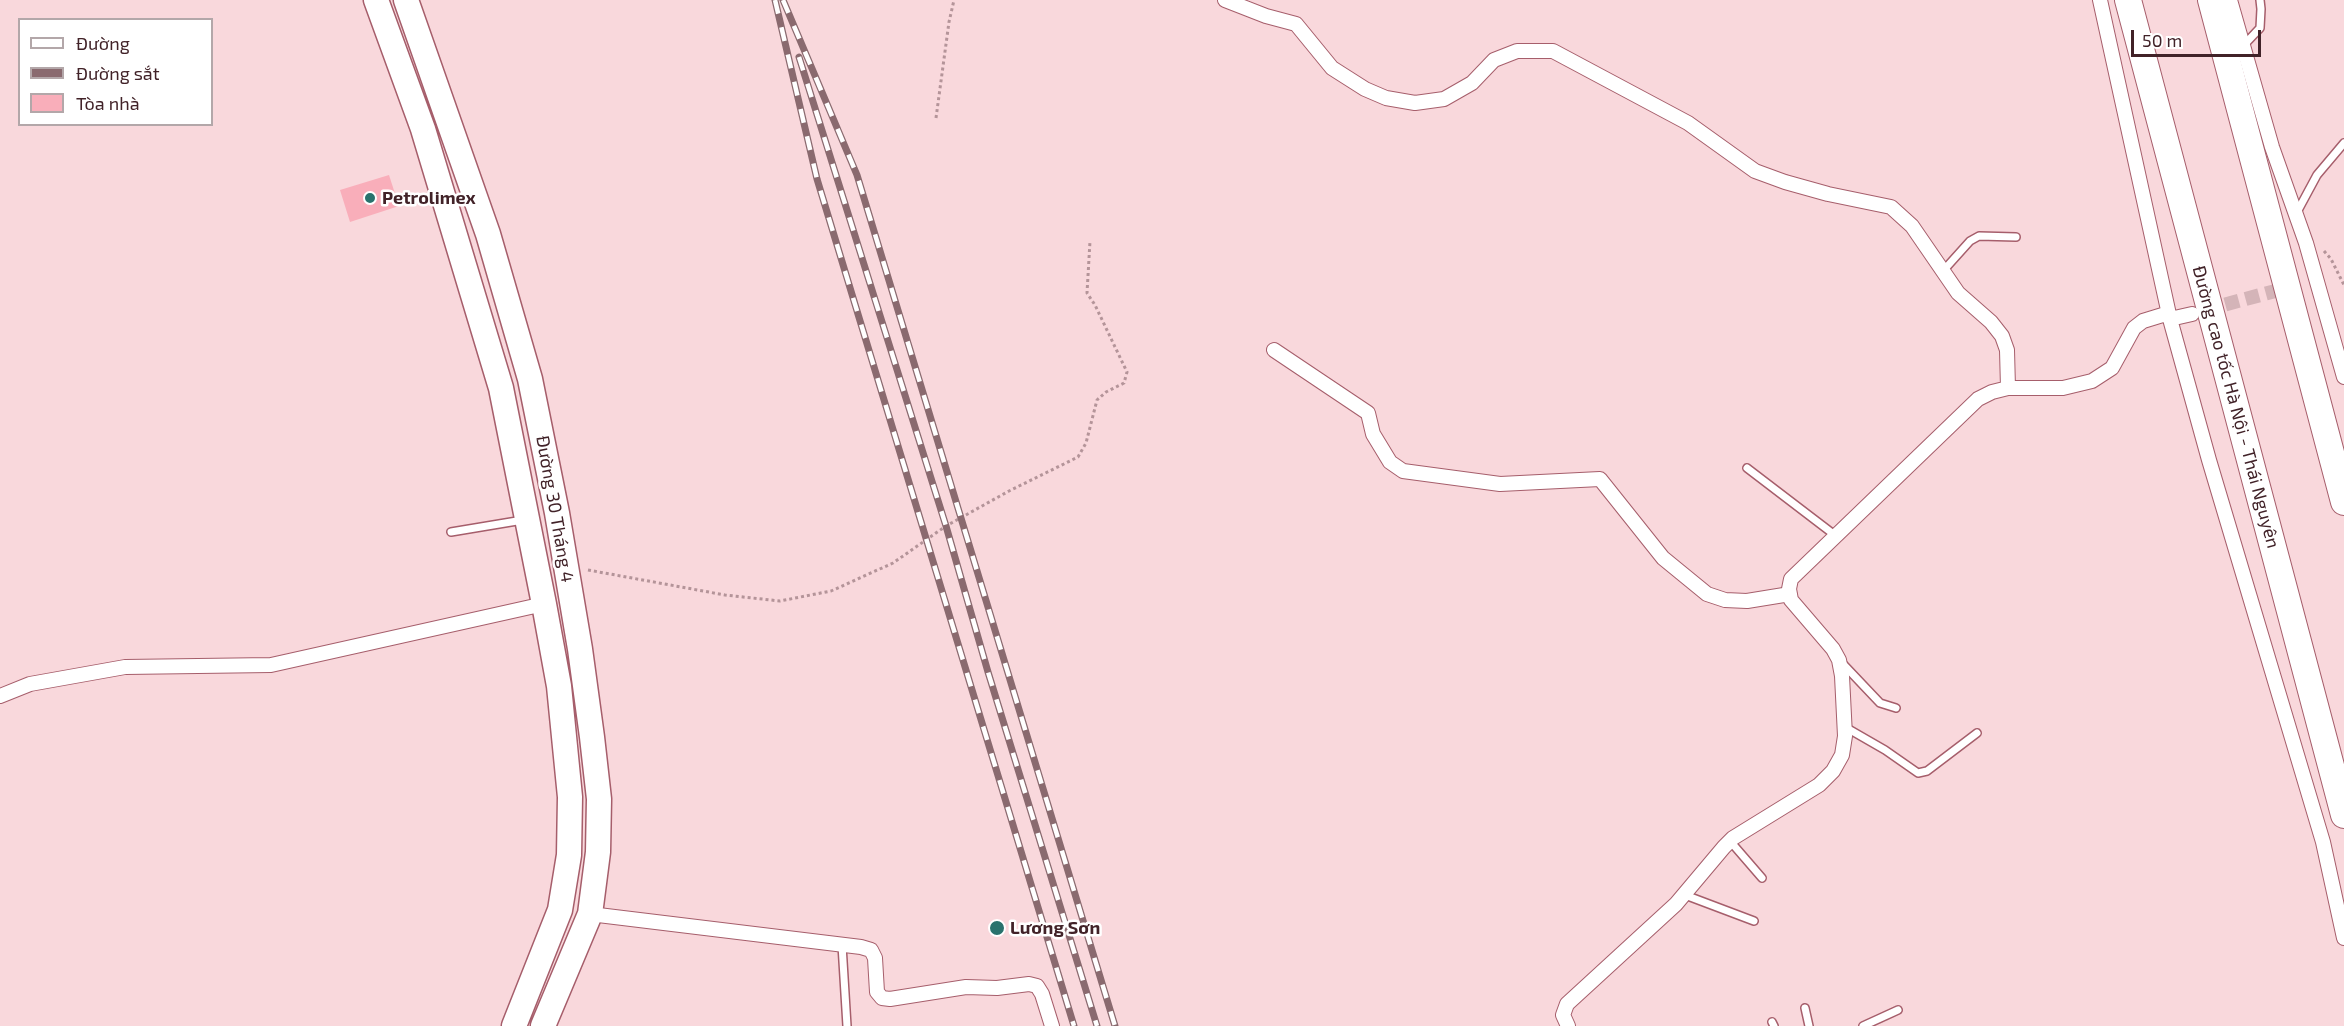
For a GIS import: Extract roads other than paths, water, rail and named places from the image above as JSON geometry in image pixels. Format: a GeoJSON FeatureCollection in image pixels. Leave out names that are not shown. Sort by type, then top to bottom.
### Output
{"type":"FeatureCollection","features":[{"type":"Feature","properties":{"kind":"highway","name":"Đường 30 Tháng 4"},"geometry":{"type":"LineString","coordinates":[[376,0],[423,129],[462,252],[501,388],[559,686],[570,797],[569,855],[560,910],[514,1026]]}},
{"type":"Feature","properties":{"kind":"highway","name":"Đường 30 Tháng 4"},"geometry":{"type":"LineString","coordinates":[[406,0],[488,234],[530,379],[580,649],[599,799],[598,852],[590,914],[543,1026]]}},
{"type":"Feature","properties":{"kind":"highway","name":"Đường cao tốc Hà Nội - Thái Nguyên"},"geometry":{"type":"LineString","coordinates":[[2128,0],[2344,815]]}},
{"type":"Feature","properties":{"kind":"highway"},"geometry":{"type":"LineString","coordinates":[[2211,0],[2344,502]]}},
{"type":"Feature","properties":{"kind":"highway"},"geometry":{"type":"LineString","coordinates":[[423,129],[449,121]]}},
{"type":"Feature","properties":{"kind":"highway"},"geometry":{"type":"LineString","coordinates":[[560,910],[590,914]]}},
{"type":"Feature","properties":{"kind":"street"},"geometry":{"type":"LineString","coordinates":[[1225,0],[1266,16],[1296,24],[1332,68],[1365,89],[1386,98],[1415,103],[1444,99],[1472,83],[1494,60],[1517,51],[1553,51],[1688,123],[1755,171],[1828,194],[1891,207],[1912,226],[1958,293],[1991,322],[2002,336],[2007,350],[2008,388]]}},
{"type":"Feature","properties":{"kind":"street"},"geometry":{"type":"LineString","coordinates":[[2100,0],[2170,316],[2209,460],[2323,842],[2344,938]]}},
{"type":"Feature","properties":{"kind":"street"},"geometry":{"type":"LineString","coordinates":[[2230,0],[2272,147],[2296,214],[2303,284],[2344,377]]}},
{"type":"Feature","properties":{"kind":"street"},"geometry":{"type":"LineString","coordinates":[[1568,1026],[1563,1015],[1566,1004],[1685,894],[1730,841],[1819,785],[1833,771],[1842,755],[1845,727],[1839,660],[1833,649],[1791,600],[1791,579],[1978,399],[2008,388],[2063,388],[2092,381],[2112,368],[2134,328],[2143,321],[2192,314]]}},
{"type":"Feature","properties":{"kind":"street"},"geometry":{"type":"LineString","coordinates":[[1274,350],[1368,413],[1373,434],[1390,462],[1403,471],[1500,484],[1600,479],[1663,558],[1707,594],[1725,600],[1747,601],[1790,594]]}},
{"type":"Feature","properties":{"kind":"street"},"geometry":{"type":"LineString","coordinates":[[0,696],[30,684],[125,667],[271,665],[544,604]]}},
{"type":"Feature","properties":{"kind":"street"},"geometry":{"type":"LineString","coordinates":[[590,914],[871,950],[875,958],[878,992],[882,998],[890,999],[966,987],[997,988],[1029,984],[1037,986],[1042,994],[1052,1026]]}},
{"type":"Feature","properties":{"kind":"lane"},"geometry":{"type":"LineString","coordinates":[[2243,46],[2260,28],[2260,0]]}},
{"type":"Feature","properties":{"kind":"lane"},"geometry":{"type":"LineString","coordinates":[[2296,214],[2317,176],[2344,142]]}},
{"type":"Feature","properties":{"kind":"lane"},"geometry":{"type":"LineString","coordinates":[[1943,271],[1970,241],[1989,235],[2016,237]]}},
{"type":"Feature","properties":{"kind":"lane"},"geometry":{"type":"LineString","coordinates":[[1747,468],[1836,536]]}},
{"type":"Feature","properties":{"kind":"lane"},"geometry":{"type":"LineString","coordinates":[[451,532],[527,520]]}},
{"type":"Feature","properties":{"kind":"lane"},"geometry":{"type":"LineString","coordinates":[[1839,660],[1880,702],[1896,708]]}},
{"type":"Feature","properties":{"kind":"lane"},"geometry":{"type":"LineString","coordinates":[[1845,727],[1885,750],[1918,773],[1927,771],[1977,733]]}},
{"type":"Feature","properties":{"kind":"lane"},"geometry":{"type":"LineString","coordinates":[[1730,841],[1762,878]]}},
{"type":"Feature","properties":{"kind":"lane"},"geometry":{"type":"LineString","coordinates":[[1685,894],[1754,921]]}},
{"type":"Feature","properties":{"kind":"lane"},"geometry":{"type":"LineString","coordinates":[[842,945],[847,1026]]}},
{"type":"Feature","properties":{"kind":"lane"},"geometry":{"type":"LineString","coordinates":[[1805,1008],[1809,1026]]}},
{"type":"Feature","properties":{"kind":"lane"},"geometry":{"type":"LineString","coordinates":[[1863,1026],[1898,1010]]}},
{"type":"Feature","properties":{"kind":"tunnel"},"geometry":{"type":"LineString","coordinates":[[2205,310],[2290,287]]}},
{"type":"Feature","properties":{"kind":"railway"},"geometry":{"type":"LineString","coordinates":[[775,0],[817,179],[1074,1026]]}},
{"type":"Feature","properties":{"kind":"railway"},"geometry":{"type":"LineString","coordinates":[[783,0],[857,175],[1115,1026]]}},
{"type":"Feature","properties":{"kind":"railway"},"geometry":{"type":"LineString","coordinates":[[799,57],[946,526],[988,672],[1097,1026]]}},
{"type":"Feature","properties":{"kind":"place","name":"Petrolimex"},"geometry":{"type":"Point","coordinates":[370,198]}},
{"type":"Feature","properties":{"kind":"place","name":"Lương Sơn"},"geometry":{"type":"Point","coordinates":[997,928]}}]}
